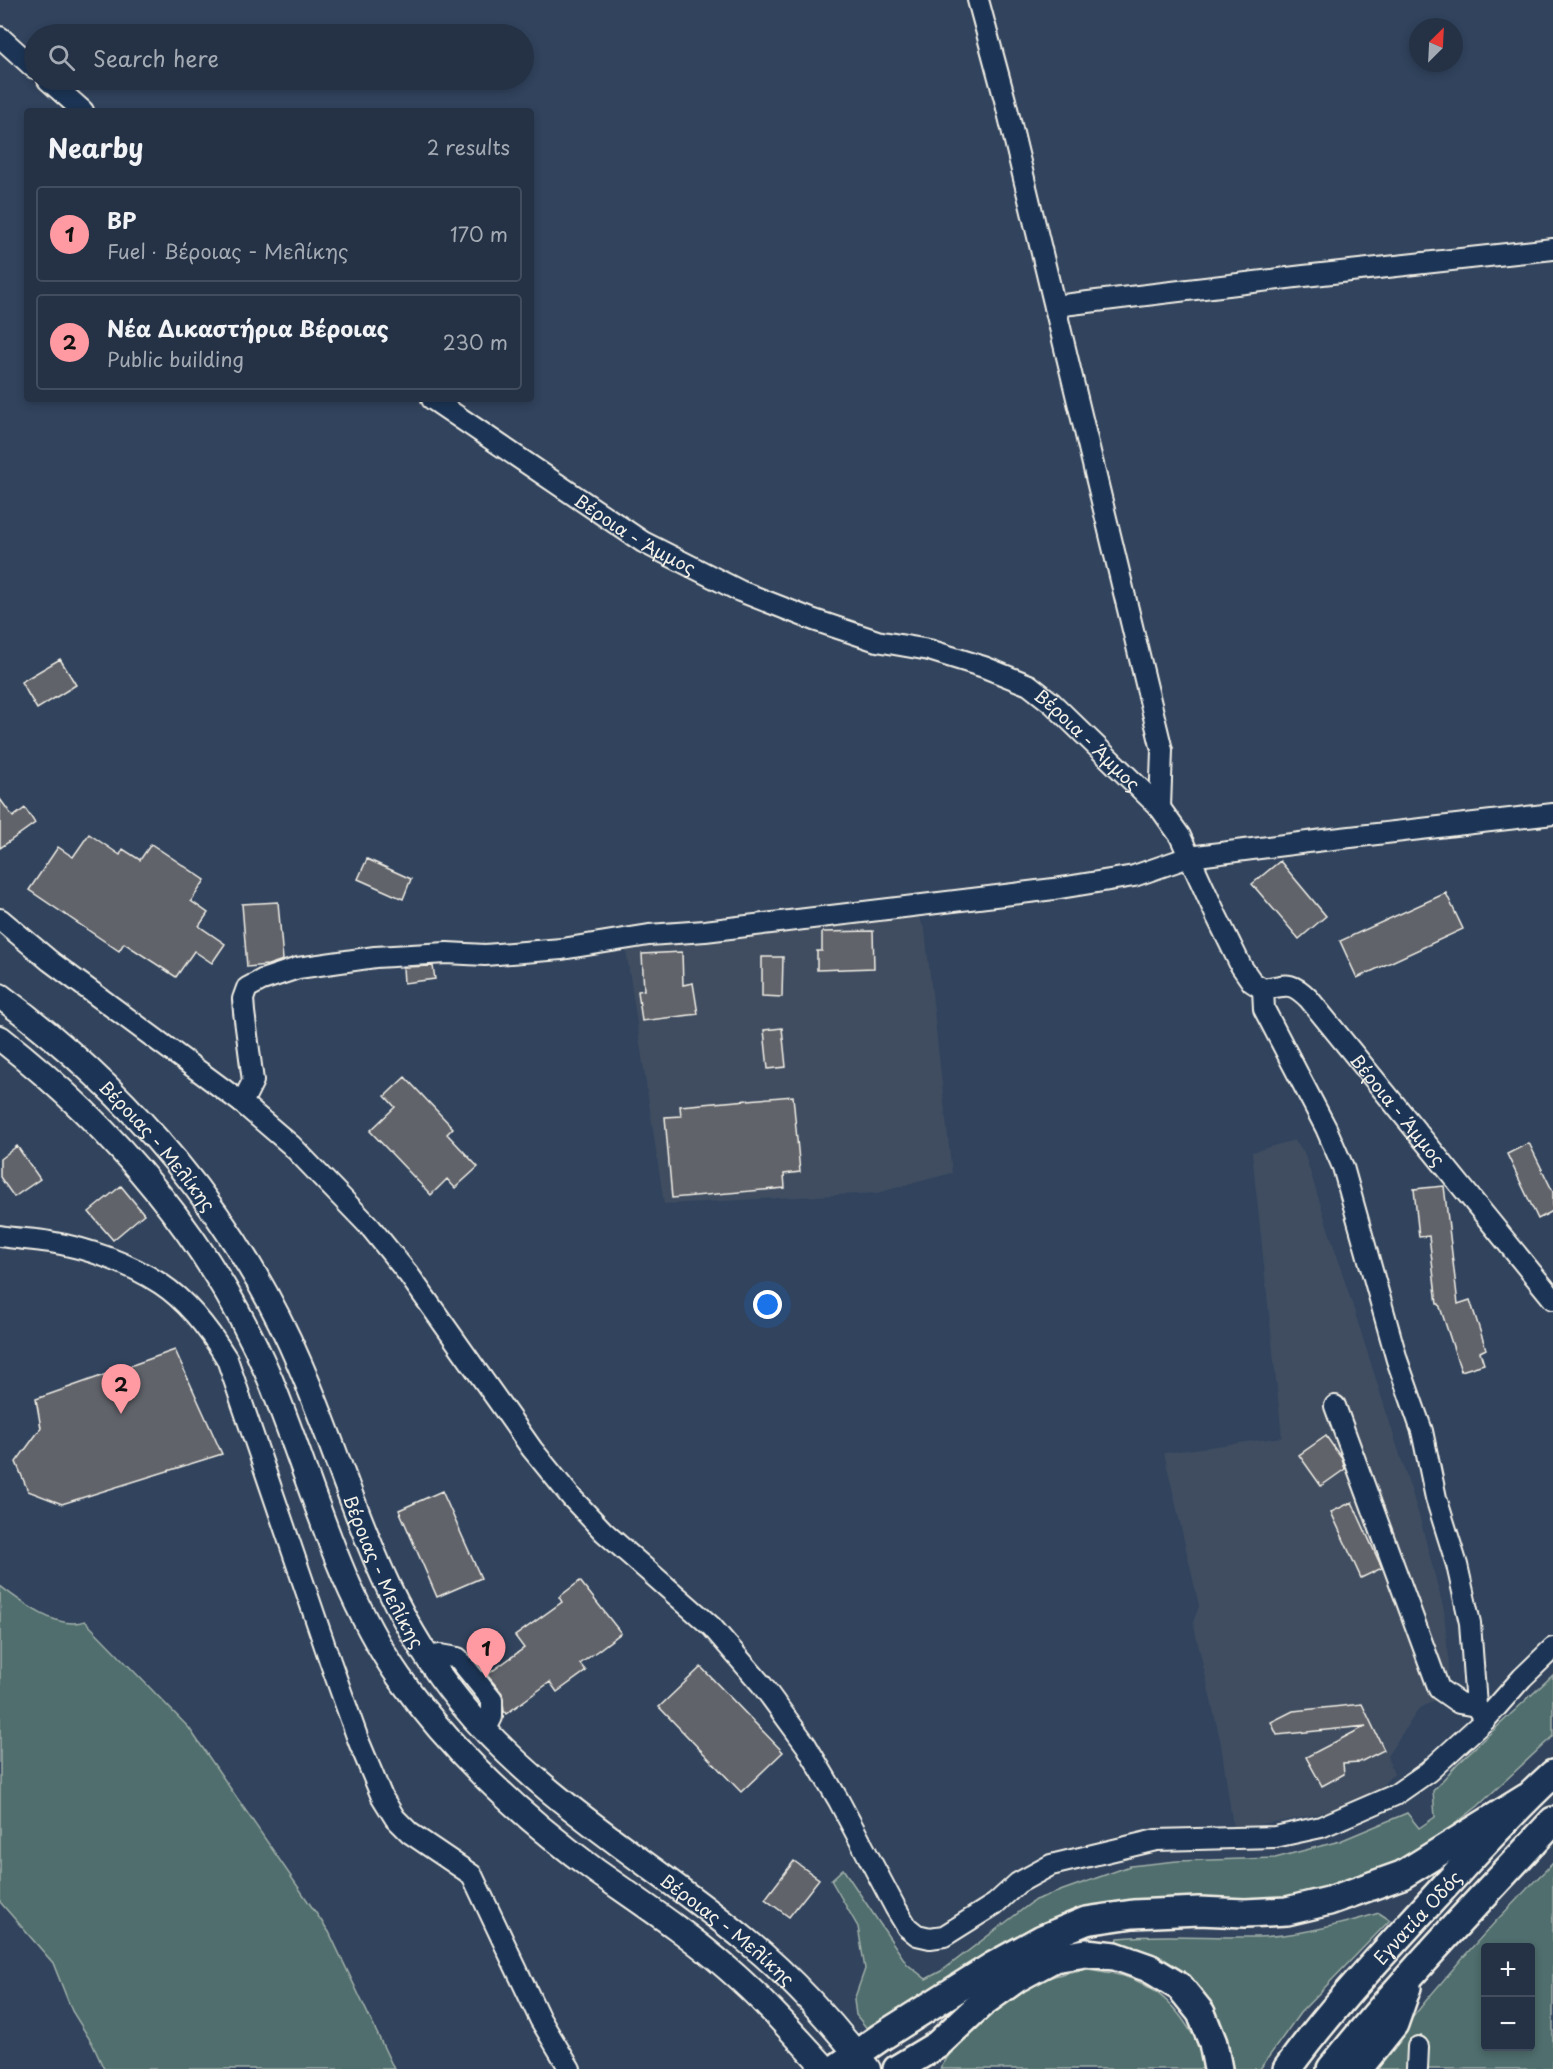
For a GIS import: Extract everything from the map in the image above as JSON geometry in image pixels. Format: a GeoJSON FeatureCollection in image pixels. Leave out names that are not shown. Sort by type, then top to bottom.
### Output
{"type":"FeatureCollection","features":[{"type":"Feature","properties":{"kind":"highway","name":"Εγνατία Οδός"},"geometry":{"type":"LineString","coordinates":[[1287,2069],[1331,2012],[1370,1968],[1526,1798],[1553,1774]]}},
{"type":"Feature","properties":{"kind":"highway"},"geometry":{"type":"LineString","coordinates":[[853,2064],[881,2037],[993,1966],[1042,1939],[1086,1921],[1133,1914],[1287,1911],[1329,1901],[1402,1875],[1526,1798]]}},
{"type":"Feature","properties":{"kind":"highway","name":"Εγνατία Οδός"},"geometry":{"type":"LineString","coordinates":[[1330,2069],[1411,1975],[1553,1821]]}},
{"type":"Feature","properties":{"kind":"highway"},"geometry":{"type":"LineString","coordinates":[[897,2069],[932,2057],[982,2003],[1017,1978],[1054,1958],[1086,1953],[1115,1956],[1149,1968],[1180,1988],[1201,2013],[1213,2043],[1218,2069]]}},
{"type":"Feature","properties":{"kind":"highway"},"geometry":{"type":"LineString","coordinates":[[1358,2069],[1394,2024],[1411,1975]]}},
{"type":"Feature","properties":{"kind":"main road","name":"Βέροιας - Μελίκης"},"geometry":{"type":"LineString","coordinates":[[0,996],[60,1043],[130,1109],[201,1193],[233,1239],[259,1281],[300,1365],[366,1540],[393,1599],[426,1657],[458,1699],[508,1755],[573,1811],[749,1942],[783,1974],[853,2064]]}},
{"type":"Feature","properties":{"kind":"main road","name":"Βέροιας - Μελίκης"},"geometry":{"type":"LineString","coordinates":[[0,1038],[39,1068],[107,1132],[174,1213],[224,1287],[270,1379],[334,1548],[363,1614],[394,1668],[431,1719],[484,1779],[549,1835],[726,1966],[760,1998],[826,2069]]}},
{"type":"Feature","properties":{"kind":"street"},"geometry":{"type":"LineString","coordinates":[[978,0],[1005,100],[1162,750],[1160,808]]}},
{"type":"Feature","properties":{"kind":"street"},"geometry":{"type":"LineString","coordinates":[[0,37],[24,59]]}},
{"type":"Feature","properties":{"kind":"street"},"geometry":{"type":"LineString","coordinates":[[59,90],[80,108]]}},
{"type":"Feature","properties":{"kind":"street"},"geometry":{"type":"LineString","coordinates":[[1055,306],[1553,249]]}},
{"type":"Feature","properties":{"kind":"street","name":"Βέροια - Άμμος"},"geometry":{"type":"LineString","coordinates":[[436,402],[644,542],[740,591],[814,620],[877,641],[929,650],[984,667],[1029,685],[1052,703],[1160,808],[1180,836],[1241,966],[1252,982],[1263,989],[1287,985],[1297,987],[1309,999],[1553,1299]]}},
{"type":"Feature","properties":{"kind":"street"},"geometry":{"type":"LineString","coordinates":[[242,1103],[253,1081],[243,1006],[247,988],[262,980],[298,968],[375,957],[447,953],[485,955],[562,949],[649,935],[705,931],[1054,889],[1134,876],[1189,857],[1553,814]]}},
{"type":"Feature","properties":{"kind":"street"},"geometry":{"type":"LineString","coordinates":[[0,919],[50,961],[242,1103],[291,1145],[371,1228],[409,1275],[532,1449],[571,1497],[604,1532],[712,1627],[762,1685],[806,1745],[839,1801],[895,1907],[907,1927],[917,1935],[930,1938],[944,1936],[995,1904],[1018,1883],[1051,1865],[1156,1840],[1275,1837],[1321,1827],[1395,1795],[1428,1772],[1481,1713],[1553,1648]]}},
{"type":"Feature","properties":{"kind":"street"},"geometry":{"type":"LineString","coordinates":[[1263,989],[1264,1009],[1326,1128],[1343,1167],[1397,1360],[1422,1431],[1436,1498],[1457,1565],[1470,1623],[1481,1713]]}},
{"type":"Feature","properties":{"kind":"street"},"geometry":{"type":"LineString","coordinates":[[0,1236],[50,1242],[91,1251],[118,1262],[161,1284],[211,1333],[227,1359],[330,1661],[359,1742],[382,1797],[395,1818],[410,1833],[472,1875],[540,2019],[570,2069]]}},
{"type":"Feature","properties":{"kind":"street"},"geometry":{"type":"LineString","coordinates":[[1335,1406],[1439,1689],[1459,1703],[1481,1713]]}},
{"type":"Feature","properties":{"kind":"street"},"geometry":{"type":"LineString","coordinates":[[1417,2069],[1418,2047]]}},
{"type":"Feature","properties":{"kind":"shaded area"},"geometry":{"type":"Polygon","coordinates":[[[918,915],[925,930],[952,1173],[877,1193],[664,1204],[626,950],[918,915]]]}},
{"type":"Feature","properties":{"kind":"shaded area"},"geometry":{"type":"Polygon","coordinates":[[[1294,1140],[1304,1152],[1419,1515],[1444,1610],[1449,1665],[1446,1683],[1431,1692],[1435,1700],[1419,1709],[1387,1756],[1394,1773],[1372,1797],[1342,1808],[1286,1821],[1233,1827],[1221,1744],[1193,1622],[1199,1606],[1164,1453],[1282,1437],[1252,1152],[1294,1140]]]}},
{"type":"Feature","properties":{"kind":"green space"},"geometry":{"type":"Polygon","coordinates":[[[0,1586],[29,1607],[52,1619],[74,1623],[85,1621],[189,1728],[329,1932],[394,2069],[104,2069],[92,2043],[72,2011],[53,1963],[0,1902],[0,1586]]]}},
{"type":"Feature","properties":{"kind":"green space"},"geometry":{"type":"Polygon","coordinates":[[[1553,1675],[1553,1736],[1478,1806],[1419,1852],[1371,1875],[1324,1893],[1273,1898],[1121,1903],[869,2031],[856,2015],[854,2000],[865,1969],[858,1927],[831,1880],[843,1869],[907,1964],[926,1979],[943,1970],[1035,1900],[1130,1866],[1177,1861],[1275,1858],[1340,1841],[1407,1813],[1419,1828],[1435,1817],[1433,1791],[1457,1764],[1553,1675]]]}},
{"type":"Feature","properties":{"kind":"green space"},"geometry":{"type":"Polygon","coordinates":[[[1553,1863],[1553,2069],[1372,2069],[1414,2015],[1505,1912],[1553,1863]]]}},
{"type":"Feature","properties":{"kind":"green space"},"geometry":{"type":"Polygon","coordinates":[[[1379,1913],[1390,1920],[1300,2013],[1260,2069],[1232,2069],[1229,2046],[1219,2021],[1116,1944],[1118,1938],[1135,1937],[1288,1935],[1334,1926],[1379,1913]]]}},
{"type":"Feature","properties":{"kind":"green space"},"geometry":{"type":"Polygon","coordinates":[[[1089,1969],[1133,1979],[1162,1997],[1190,2030],[1202,2056],[1205,2069],[940,2069],[968,2032],[1002,2001],[1043,1980],[1089,1969]]]}},
{"type":"Feature","properties":{"kind":"building"},"geometry":{"type":"Polygon","coordinates":[[[60,659],[76,685],[37,709],[21,682],[60,659]]]}},
{"type":"Feature","properties":{"kind":"building"},"geometry":{"type":"Polygon","coordinates":[[[0,799],[13,817],[25,808],[35,823],[0,848],[0,799]]]}},
{"type":"Feature","properties":{"kind":"building"},"geometry":{"type":"Polygon","coordinates":[[[89,834],[120,855],[123,849],[140,860],[151,844],[205,880],[191,901],[208,913],[199,926],[225,944],[212,963],[194,951],[176,977],[124,943],[119,951],[29,890],[58,847],[73,857],[89,834]]]}},
{"type":"Feature","properties":{"kind":"building"},"geometry":{"type":"Polygon","coordinates":[[[367,859],[411,879],[403,899],[358,879],[367,859]]]}},
{"type":"Feature","properties":{"kind":"building"},"geometry":{"type":"Polygon","coordinates":[[[1280,861],[1326,916],[1299,939],[1252,884],[1280,861]]]}},
{"type":"Feature","properties":{"kind":"building"},"geometry":{"type":"Polygon","coordinates":[[[1446,893],[1463,929],[1357,978],[1340,941],[1446,893]]]}},
{"type":"Feature","properties":{"kind":"building"},"geometry":{"type":"Polygon","coordinates":[[[278,902],[283,960],[268,965],[247,967],[242,904],[278,902]]]}},
{"type":"Feature","properties":{"kind":"building"},"geometry":{"type":"Polygon","coordinates":[[[873,931],[874,968],[817,970],[817,951],[822,951],[822,932],[873,931]]]}},
{"type":"Feature","properties":{"kind":"building"},"geometry":{"type":"Polygon","coordinates":[[[682,952],[683,985],[693,983],[698,1014],[642,1021],[638,991],[644,990],[642,954],[682,952]]]}},
{"type":"Feature","properties":{"kind":"building"},"geometry":{"type":"Polygon","coordinates":[[[762,957],[783,957],[782,997],[762,996],[762,957]]]}},
{"type":"Feature","properties":{"kind":"building"},"geometry":{"type":"Polygon","coordinates":[[[433,966],[435,979],[404,983],[403,967],[433,966]]]}},
{"type":"Feature","properties":{"kind":"building"},"geometry":{"type":"Polygon","coordinates":[[[782,1028],[786,1067],[768,1069],[764,1030],[782,1028]]]}},
{"type":"Feature","properties":{"kind":"building"},"geometry":{"type":"Polygon","coordinates":[[[405,1077],[453,1128],[447,1134],[478,1167],[455,1188],[447,1179],[431,1195],[370,1131],[395,1107],[385,1096],[405,1077]]]}},
{"type":"Feature","properties":{"kind":"building"},"geometry":{"type":"Polygon","coordinates":[[[793,1096],[800,1172],[784,1174],[785,1188],[672,1198],[665,1117],[681,1116],[680,1106],[793,1096]]]}},
{"type":"Feature","properties":{"kind":"building"},"geometry":{"type":"Polygon","coordinates":[[[1529,1143],[1553,1192],[1553,1211],[1538,1219],[1507,1154],[1529,1143]]]}},
{"type":"Feature","properties":{"kind":"building"},"geometry":{"type":"Polygon","coordinates":[[[17,1146],[40,1179],[14,1197],[0,1177],[0,1159],[17,1146]]]}},
{"type":"Feature","properties":{"kind":"building"},"geometry":{"type":"Polygon","coordinates":[[[121,1186],[144,1214],[113,1240],[89,1212],[121,1186]]]}},
{"type":"Feature","properties":{"kind":"building"},"geometry":{"type":"Polygon","coordinates":[[[1444,1186],[1458,1304],[1470,1300],[1486,1349],[1480,1352],[1484,1364],[1461,1371],[1439,1304],[1437,1304],[1429,1236],[1419,1237],[1414,1189],[1444,1186]]]}},
{"type":"Feature","properties":{"kind":"building"},"geometry":{"type":"Polygon","coordinates":[[[175,1350],[222,1454],[62,1504],[28,1491],[16,1462],[41,1428],[36,1399],[175,1350]]]}},
{"type":"Feature","properties":{"kind":"building"},"geometry":{"type":"Polygon","coordinates":[[[1326,1436],[1342,1459],[1345,1469],[1321,1486],[1299,1455],[1326,1436]]]}},
{"type":"Feature","properties":{"kind":"building"},"geometry":{"type":"Polygon","coordinates":[[[442,1491],[481,1578],[437,1597],[399,1510],[442,1491]]]}},
{"type":"Feature","properties":{"kind":"building"},"geometry":{"type":"Polygon","coordinates":[[[1352,1502],[1382,1568],[1361,1578],[1331,1512],[1352,1502]]]}},
{"type":"Feature","properties":{"kind":"building"},"geometry":{"type":"Polygon","coordinates":[[[580,1581],[621,1633],[580,1664],[586,1671],[557,1692],[550,1682],[506,1714],[502,1693],[487,1675],[524,1648],[515,1636],[562,1602],[559,1597],[580,1581]]]}},
{"type":"Feature","properties":{"kind":"building"},"geometry":{"type":"Polygon","coordinates":[[[701,1667],[783,1752],[741,1792],[659,1707],[701,1667]]]}},
{"type":"Feature","properties":{"kind":"building"},"geometry":{"type":"Polygon","coordinates":[[[1362,1704],[1384,1750],[1360,1762],[1343,1763],[1344,1774],[1322,1786],[1306,1757],[1366,1726],[1277,1735],[1271,1722],[1293,1711],[1362,1704]]]}},
{"type":"Feature","properties":{"kind":"building"},"geometry":{"type":"Polygon","coordinates":[[[794,1861],[819,1879],[789,1917],[765,1899],[794,1861]]]}},
{"type":"Feature","properties":{"kind":"place","name":"Νέα Δικαστήρια Βέροιας"},"geometry":{"type":"Point","coordinates":[121,1414]}},
{"type":"Feature","properties":{"kind":"place","name":"BP"},"geometry":{"type":"Point","coordinates":[486,1678]}}]}
